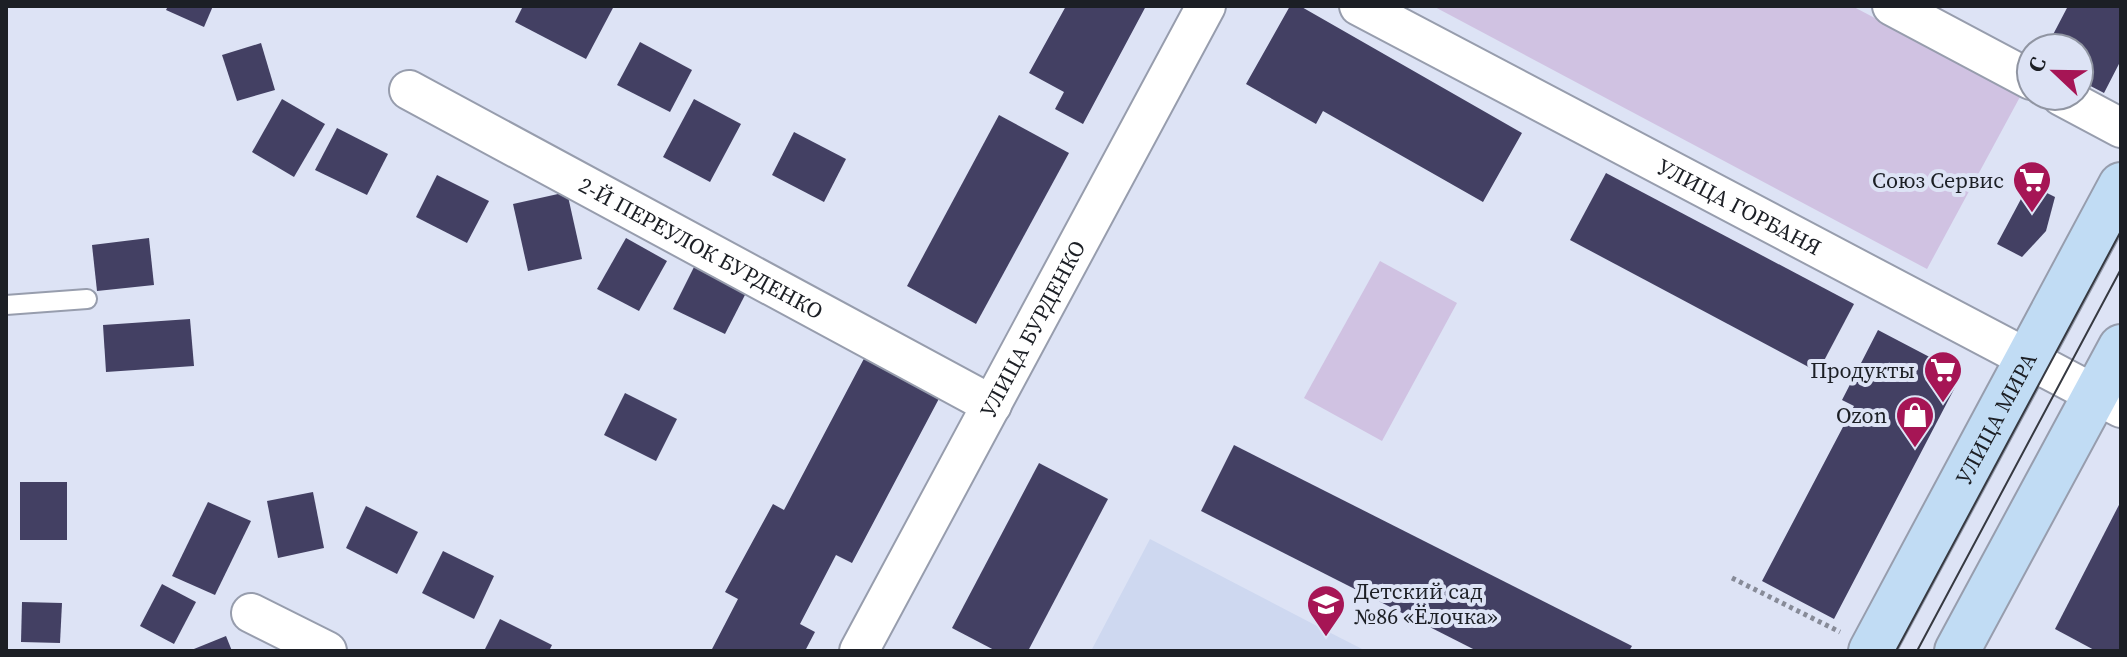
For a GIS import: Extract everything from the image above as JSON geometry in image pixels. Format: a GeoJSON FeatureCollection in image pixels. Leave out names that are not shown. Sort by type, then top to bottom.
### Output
{"type":"FeatureCollection","features":[{"type":"Feature","properties":{"kind":"street","name":"УЛИЦА БУРДЕНКО"},"geometry":{"type":"LineString","coordinates":[[859,651],[1206,6]]}},
{"type":"Feature","properties":{"kind":"street","name":"УЛИЦА ГОРБАНЯ"},"geometry":{"type":"LineString","coordinates":[[1359,6],[2108,401]]}},
{"type":"Feature","properties":{"kind":"street"},"geometry":{"type":"LineString","coordinates":[[1892,6],[2015,71]]}},
{"type":"Feature","properties":{"kind":"street","name":"2-Й ПЕРЕУЛОК БУРДЕНКО"},"geometry":{"type":"LineString","coordinates":[[409,90],[992,405]]}},
{"type":"Feature","properties":{"kind":"street"},"geometry":{"type":"LineString","coordinates":[[2091,112],[2121,128]]}},
{"type":"Feature","properties":{"kind":"street","name":"УЛИЦА МИРА"},"geometry":{"type":"LineString","coordinates":[[1861,644],[2027,360],[2121,185]]}},
{"type":"Feature","properties":{"kind":"street"},"geometry":{"type":"LineString","coordinates":[[1957,651],[2108,401],[2121,347]]}},
{"type":"Feature","properties":{"kind":"street"},"geometry":{"type":"LineString","coordinates":[[251,613],[327,651]]}},
{"type":"Feature","properties":{"kind":"lane"},"geometry":{"type":"LineString","coordinates":[[6,305],[87,299]]}},
{"type":"Feature","properties":{"kind":"path"},"geometry":{"type":"LineString","coordinates":[[1732,578],[1861,644]]}},
{"type":"Feature","properties":{"kind":"shaded area"},"geometry":{"type":"Polygon","coordinates":[[[1433,6],[1852,6],[2015,92],[2015,106],[1927,269],[1433,6]]]}},
{"type":"Feature","properties":{"kind":"shaded area"},"geometry":{"type":"Polygon","coordinates":[[[1380,261],[1457,303],[1382,441],[1304,398],[1380,261]]]}},
{"type":"Feature","properties":{"kind":"shaded area"},"geometry":{"type":"Polygon","coordinates":[[[1150,539],[1317,626],[1366,651],[1091,651],[1150,539]]]}},
{"type":"Feature","properties":{"kind":"building"},"geometry":{"type":"Polygon","coordinates":[[[168,6],[213,6],[204,27],[166,10],[168,6]]]}},
{"type":"Feature","properties":{"kind":"building"},"geometry":{"type":"Polygon","coordinates":[[[523,6],[614,6],[586,59],[515,22],[523,6]]]}},
{"type":"Feature","properties":{"kind":"building"},"geometry":{"type":"Polygon","coordinates":[[[1066,6],[1146,6],[1083,124],[1055,109],[1064,92],[1029,73],[1066,6]]]}},
{"type":"Feature","properties":{"kind":"building"},"geometry":{"type":"Polygon","coordinates":[[[1290,6],[1300,6],[1522,133],[1483,202],[1323,111],[1316,124],[1246,84],[1290,6]]]}},
{"type":"Feature","properties":{"kind":"building"},"geometry":{"type":"Polygon","coordinates":[[[2068,6],[2121,6],[2121,60],[2104,93],[2095,88],[2095,32],[2054,32],[2068,6]]]}},
{"type":"Feature","properties":{"kind":"building"},"geometry":{"type":"Polygon","coordinates":[[[640,42],[692,70],[670,112],[617,85],[640,42]]]}},
{"type":"Feature","properties":{"kind":"building"},"geometry":{"type":"Polygon","coordinates":[[[261,43],[275,90],[237,101],[222,55],[261,43]]]}},
{"type":"Feature","properties":{"kind":"building"},"geometry":{"type":"Polygon","coordinates":[[[282,99],[325,124],[294,177],[252,152],[282,99]]]}},
{"type":"Feature","properties":{"kind":"building"},"geometry":{"type":"Polygon","coordinates":[[[694,99],[741,124],[710,182],[663,157],[694,99]]]}},
{"type":"Feature","properties":{"kind":"building"},"geometry":{"type":"Polygon","coordinates":[[[999,115],[1069,153],[976,324],[907,286],[999,115]]]}},
{"type":"Feature","properties":{"kind":"building"},"geometry":{"type":"Polygon","coordinates":[[[337,128],[388,154],[367,195],[315,170],[337,128]]]}},
{"type":"Feature","properties":{"kind":"building"},"geometry":{"type":"Polygon","coordinates":[[[794,132],[846,159],[824,202],[772,175],[794,132]]]}},
{"type":"Feature","properties":{"kind":"building"},"geometry":{"type":"Polygon","coordinates":[[[1606,173],[1854,304],[1818,372],[1570,240],[1606,173]]]}},
{"type":"Feature","properties":{"kind":"building"},"geometry":{"type":"Polygon","coordinates":[[[437,175],[489,201],[467,243],[416,217],[437,175]]]}},
{"type":"Feature","properties":{"kind":"building","name":"Союз Сервис"},"geometry":{"type":"Polygon","coordinates":[[[2029,184],[2055,197],[2046,231],[2022,257],[1997,244],[2029,184]]]}},
{"type":"Feature","properties":{"kind":"building"},"geometry":{"type":"Polygon","coordinates":[[[567,192],[582,259],[528,271],[513,204],[567,192]]]}},
{"type":"Feature","properties":{"kind":"building"},"geometry":{"type":"Polygon","coordinates":[[[149,238],[154,285],[97,291],[92,245],[149,238]]]}},
{"type":"Feature","properties":{"kind":"building"},"geometry":{"type":"Polygon","coordinates":[[[626,238],[667,261],[639,311],[597,289],[626,238]]]}},
{"type":"Feature","properties":{"kind":"building"},"geometry":{"type":"Polygon","coordinates":[[[694,267],[746,293],[725,334],[673,309],[694,267]]]}},
{"type":"Feature","properties":{"kind":"building"},"geometry":{"type":"Polygon","coordinates":[[[190,319],[194,366],[106,372],[103,325],[190,319]]]}},
{"type":"Feature","properties":{"kind":"building"},"geometry":{"type":"Polygon","coordinates":[[[1878,330],[1962,374],[1834,619],[1762,581],[1854,406],[1842,400],[1878,330]]]}},
{"type":"Feature","properties":{"kind":"building"},"geometry":{"type":"Polygon","coordinates":[[[868,351],[943,391],[852,563],[836,555],[800,624],[815,632],[805,651],[711,651],[738,599],[725,592],[773,504],[784,510],[868,351]]]}},
{"type":"Feature","properties":{"kind":"building"},"geometry":{"type":"Polygon","coordinates":[[[625,393],[677,419],[656,461],[604,435],[625,393]]]}},
{"type":"Feature","properties":{"kind":"building"},"geometry":{"type":"Polygon","coordinates":[[[1234,445],[1632,646],[1629,651],[1477,651],[1201,511],[1234,445]]]}},
{"type":"Feature","properties":{"kind":"building"},"geometry":{"type":"Polygon","coordinates":[[[1039,463],[1108,499],[1028,651],[996,651],[952,628],[1039,463]]]}},
{"type":"Feature","properties":{"kind":"building"},"geometry":{"type":"Polygon","coordinates":[[[20,482],[67,482],[67,540],[20,540],[20,482]]]}},
{"type":"Feature","properties":{"kind":"building"},"geometry":{"type":"Polygon","coordinates":[[[313,492],[324,548],[278,558],[267,501],[313,492]]]}},
{"type":"Feature","properties":{"kind":"building"},"geometry":{"type":"Polygon","coordinates":[[[2121,501],[2121,651],[2096,651],[2055,629],[2121,501]]]}},
{"type":"Feature","properties":{"kind":"building"},"geometry":{"type":"Polygon","coordinates":[[[208,502],[251,521],[215,595],[172,576],[208,502]]]}},
{"type":"Feature","properties":{"kind":"building"},"geometry":{"type":"Polygon","coordinates":[[[366,506],[418,532],[397,574],[346,548],[366,506]]]}},
{"type":"Feature","properties":{"kind":"building"},"geometry":{"type":"Polygon","coordinates":[[[443,551],[494,576],[474,619],[422,593],[443,551]]]}},
{"type":"Feature","properties":{"kind":"building"},"geometry":{"type":"Polygon","coordinates":[[[162,584],[196,602],[174,644],[140,626],[162,584]]]}},
{"type":"Feature","properties":{"kind":"building"},"geometry":{"type":"Polygon","coordinates":[[[22,602],[62,603],[60,643],[21,642],[22,602]]]}},
{"type":"Feature","properties":{"kind":"building"},"geometry":{"type":"Polygon","coordinates":[[[500,619],[552,645],[549,651],[484,651],[500,619]]]}},
{"type":"Feature","properties":{"kind":"building"},"geometry":{"type":"Polygon","coordinates":[[[226,636],[232,651],[189,651],[226,636]]]}},
{"type":"Feature","properties":{"kind":"tram line"},"geometry":{"type":"LineString","coordinates":[[1896,651],[2121,231]]}},
{"type":"Feature","properties":{"kind":"tram line"},"geometry":{"type":"LineString","coordinates":[[1917,651],[2121,269]]}},
{"type":"Feature","properties":{"kind":"place","name":"Союз Сервис"},"geometry":{"type":"Point","coordinates":[2032,214]}},
{"type":"Feature","properties":{"kind":"place","name":"Продукты"},"geometry":{"type":"Point","coordinates":[1943,404]}},
{"type":"Feature","properties":{"kind":"place","name":"Ozon"},"geometry":{"type":"Point","coordinates":[1915,449]}},
{"type":"Feature","properties":{"kind":"place","name":"Детский сад №86 «Ёлочка»"},"geometry":{"type":"Point","coordinates":[1326,638]}}]}
